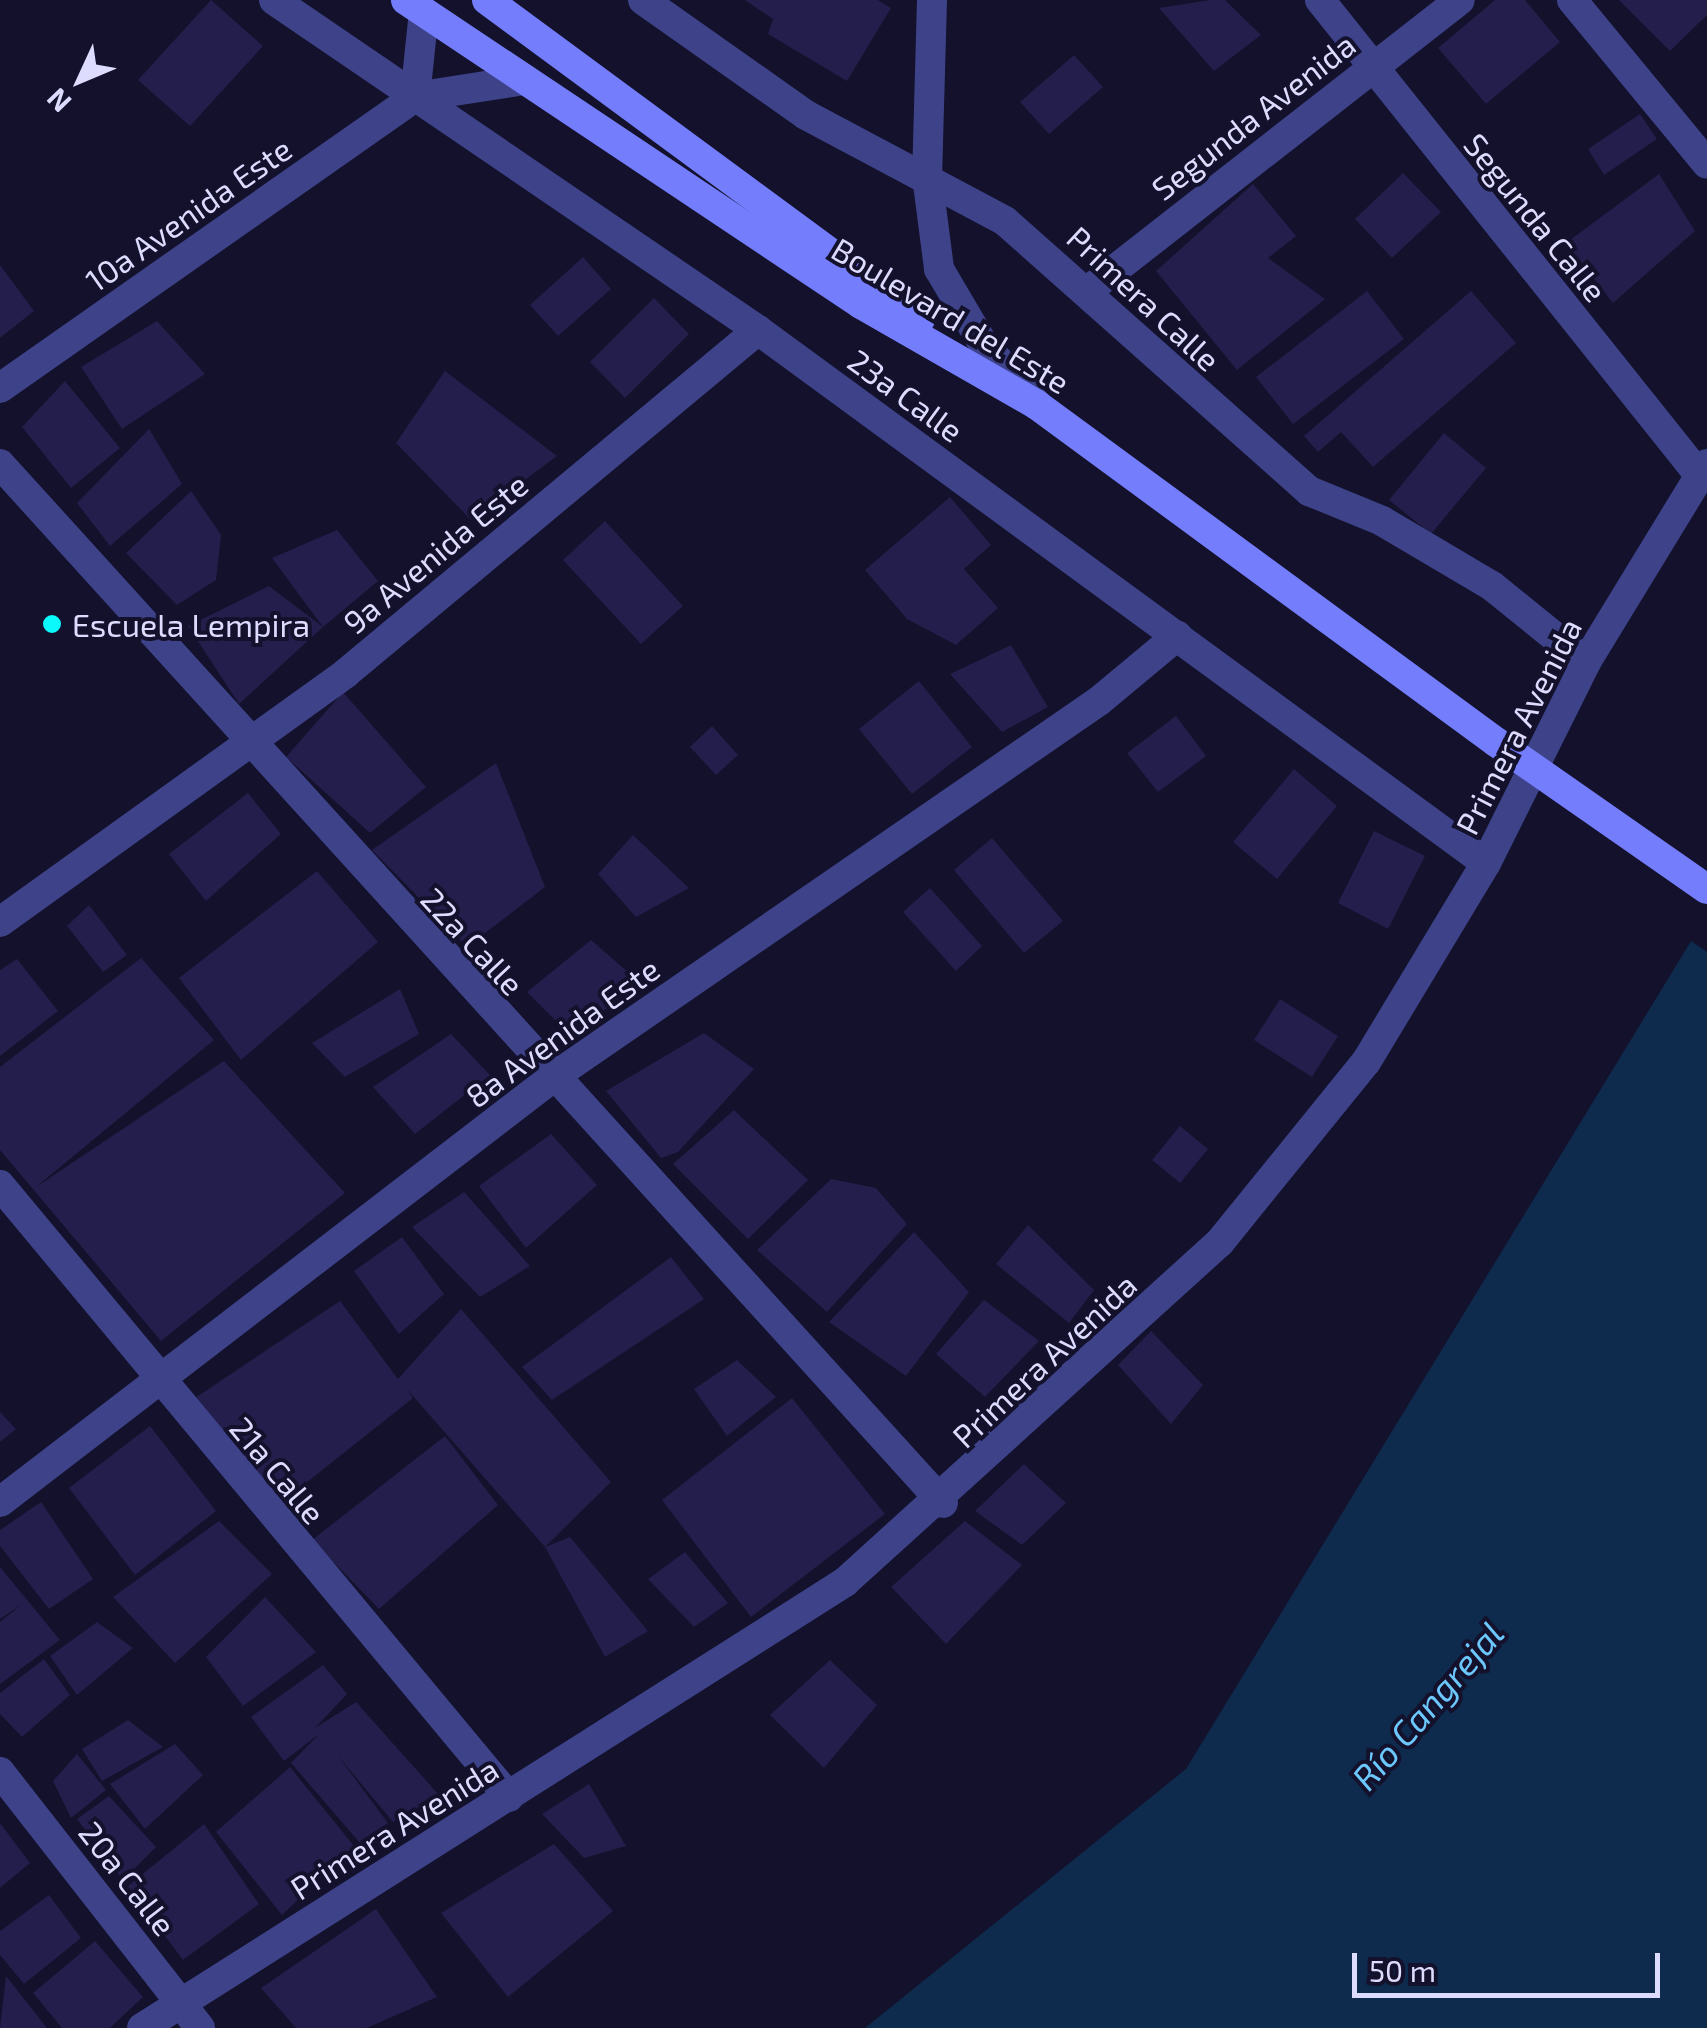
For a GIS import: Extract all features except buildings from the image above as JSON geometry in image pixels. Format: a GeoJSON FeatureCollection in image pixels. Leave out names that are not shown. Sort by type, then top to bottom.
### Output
{"type":"FeatureCollection","features":[{"type":"Feature","properties":{"kind":"main road"},"geometry":{"type":"LineString","coordinates":[[491,0],[780,208],[974,362]]}},
{"type":"Feature","properties":{"kind":"main road","name":"Boulevard del Este"},"geometry":{"type":"LineString","coordinates":[[415,6],[861,304],[974,362],[1037,405],[1496,742],[1707,889]]}},
{"type":"Feature","properties":{"kind":"street","name":"23a Calle"},"geometry":{"type":"LineString","coordinates":[[274,0],[758,330],[1486,863]]}},
{"type":"Feature","properties":{"kind":"street","name":"Primera Calle"},"geometry":{"type":"LineString","coordinates":[[642,0],[806,115],[1006,221],[1090,289],[1243,442],[1308,492],[1382,520],[1492,586],[1586,662]]}},
{"type":"Feature","properties":{"kind":"street"},"geometry":{"type":"LineString","coordinates":[[932,0],[926,176],[939,269],[982,342],[1037,405]]}},
{"type":"Feature","properties":{"kind":"street","name":"Segunda Calle"},"geometry":{"type":"LineString","coordinates":[[1320,0],[1703,470]]}},
{"type":"Feature","properties":{"kind":"street","name":"Segunda Avenida"},"geometry":{"type":"LineString","coordinates":[[1090,289],[1460,0]]}},
{"type":"Feature","properties":{"kind":"street"},"geometry":{"type":"LineString","coordinates":[[1572,0],[1707,164]]}},
{"type":"Feature","properties":{"kind":"street"},"geometry":{"type":"LineString","coordinates":[[415,6],[416,98],[525,80]]}},
{"type":"Feature","properties":{"kind":"street","name":"10a Avenida Este"},"geometry":{"type":"LineString","coordinates":[[0,388],[416,98]]}},
{"type":"Feature","properties":{"kind":"street","name":"9a Avenida Este"},"geometry":{"type":"LineString","coordinates":[[0,922],[246,745],[758,330]]}},
{"type":"Feature","properties":{"kind":"street","name":"22a Calle"},"geometry":{"type":"LineString","coordinates":[[0,464],[246,745],[943,1503]]}},
{"type":"Feature","properties":{"kind":"street","name":"Primera Avenida"},"geometry":{"type":"LineString","coordinates":[[142,2028],[714,1673],[943,1503],[1220,1242],[1366,1062],[1486,863],[1586,662],[1703,470]]}},
{"type":"Feature","properties":{"kind":"street","name":"8a Avenida Este"},"geometry":{"type":"LineString","coordinates":[[0,1502],[159,1384],[552,1078],[1098,701],[1177,636]]}},
{"type":"Feature","properties":{"kind":"street","name":"21a Calle"},"geometry":{"type":"LineString","coordinates":[[0,1184],[159,1384],[509,1797]]}},
{"type":"Feature","properties":{"kind":"street","name":"20a Calle"},"geometry":{"type":"LineString","coordinates":[[0,1772],[200,2028]]}},
{"type":"Feature","properties":{"kind":"water","name":"Río Cangrejal"},"geometry":{"type":"Polygon","coordinates":[[[1707,915],[1707,2028],[865,2028],[1186,1769],[1707,915]]]}},
{"type":"Feature","properties":{"kind":"pier"},"geometry":{"type":"Polygon","coordinates":[[[1707,910],[1707,952],[1687,938],[1707,910]]]}},
{"type":"Feature","properties":{"kind":"place","name":"Escuela Lempira"},"geometry":{"type":"Point","coordinates":[52,624]}}]}
